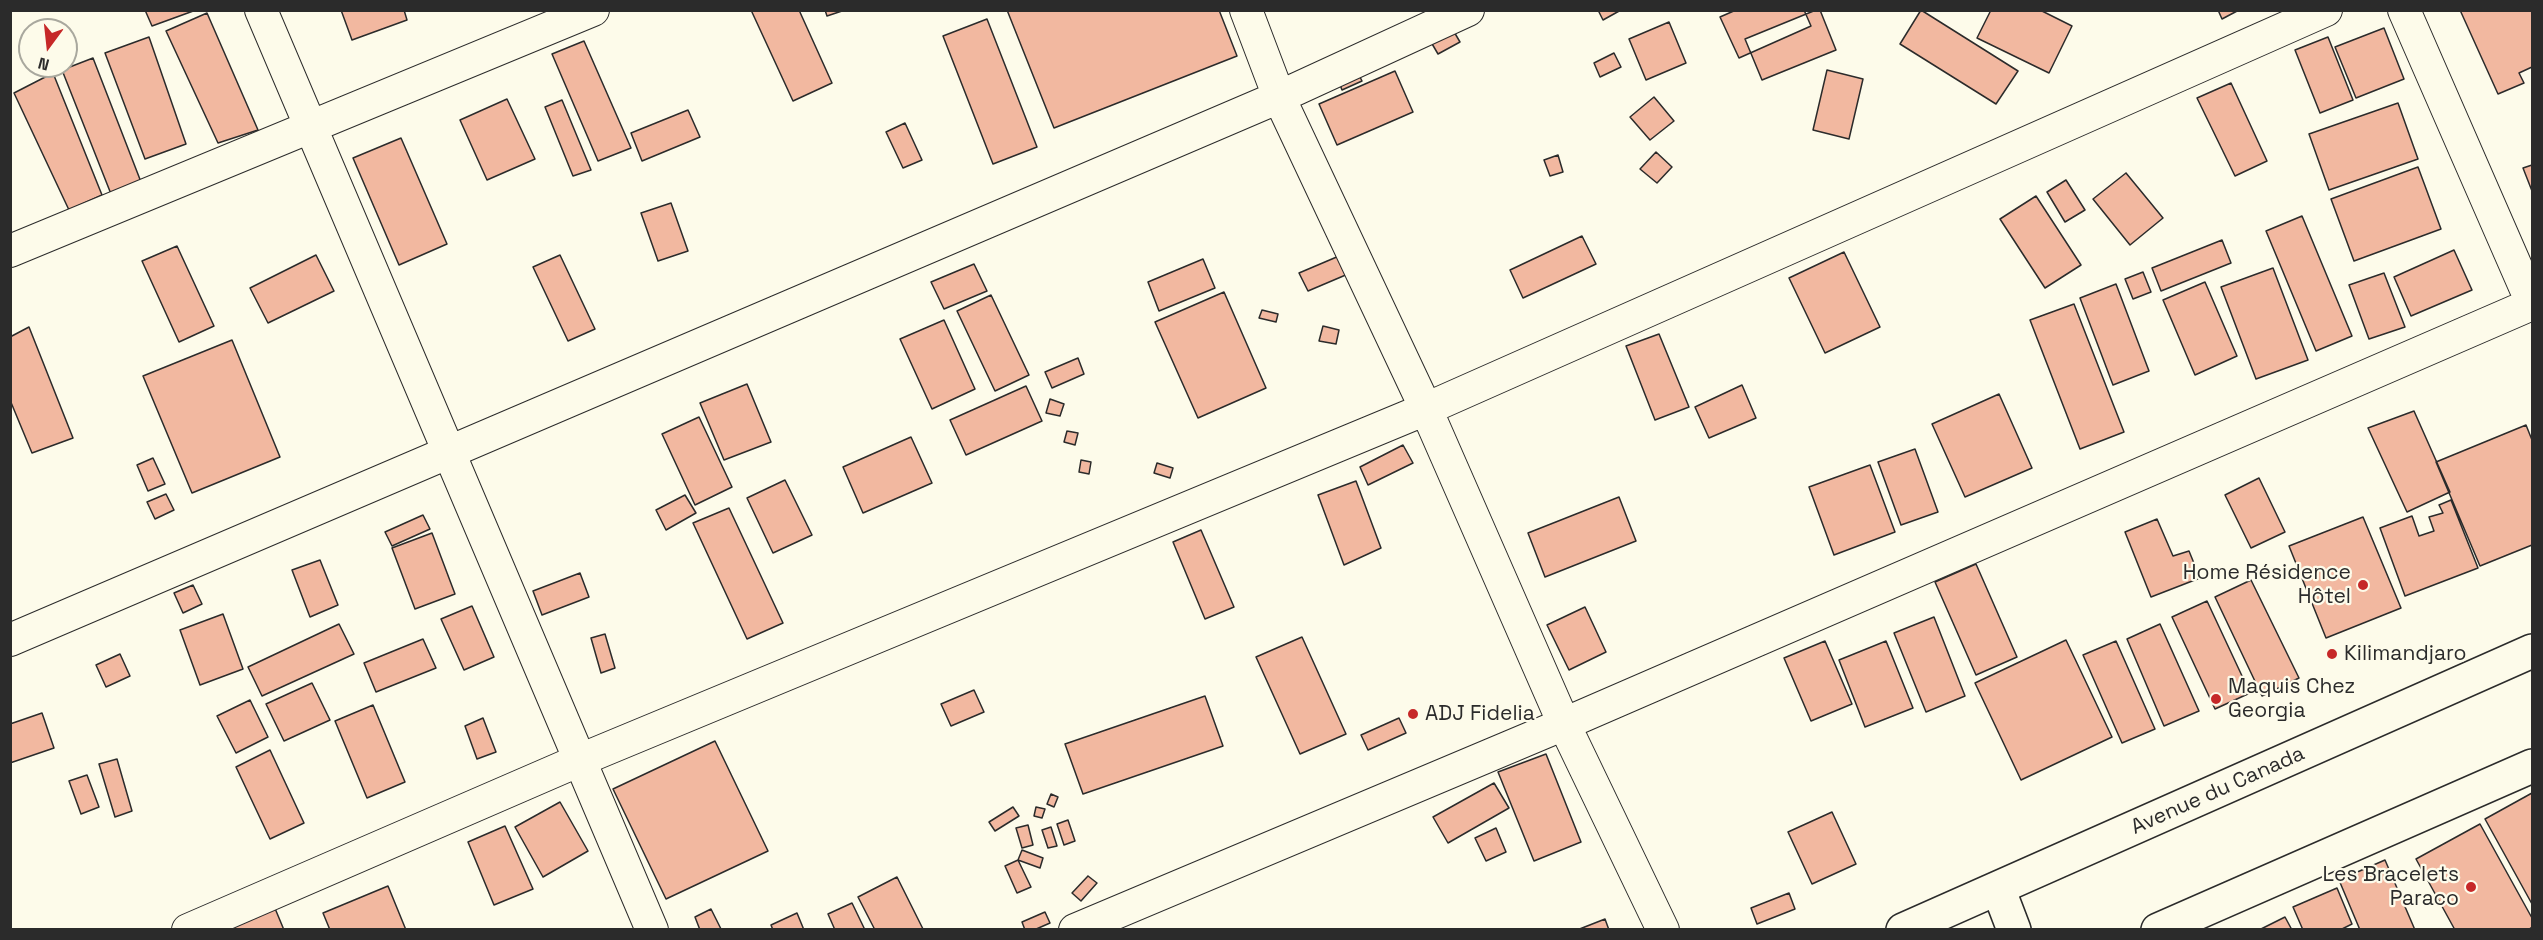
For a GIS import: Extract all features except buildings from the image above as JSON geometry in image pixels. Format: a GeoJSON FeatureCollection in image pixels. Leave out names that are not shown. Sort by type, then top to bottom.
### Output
{"type":"FeatureCollection","features":[{"type":"Feature","properties":{"kind":"main road","name":"Avenue du Canada"},"geometry":{"type":"LineString","coordinates":[[1903,930],[2532,651]]}},
{"type":"Feature","properties":{"kind":"main road"},"geometry":{"type":"LineString","coordinates":[[2158,930],[2532,766]]}},
{"type":"Feature","properties":{"kind":"main road"},"geometry":{"type":"LineString","coordinates":[[1998,888],[2014,930]]}},
{"type":"Feature","properties":{"kind":"street"},"geometry":{"type":"LineString","coordinates":[[261,10],[652,930]]}},
{"type":"Feature","properties":{"kind":"street"},"geometry":{"type":"LineString","coordinates":[[10,251],[593,10]]}},
{"type":"Feature","properties":{"kind":"street"},"geometry":{"type":"LineString","coordinates":[[1246,10],[1279,97],[1426,409],[1564,724],[1663,930]]}},
{"type":"Feature","properties":{"kind":"street"},"geometry":{"type":"LineString","coordinates":[[10,639],[1279,97],[1468,10]]}},
{"type":"Feature","properties":{"kind":"street"},"geometry":{"type":"LineString","coordinates":[[188,930],[580,760],[1426,409],[2326,10]]}},
{"type":"Feature","properties":{"kind":"street"},"geometry":{"type":"LineString","coordinates":[[1075,930],[1564,724],[2532,304],[2404,10]]}},
{"type":"Feature","properties":{"kind":"place","name":"Home Résidence Hôtel"},"geometry":{"type":"Point","coordinates":[2363,585]}},
{"type":"Feature","properties":{"kind":"place","name":"Kilimandjaro"},"geometry":{"type":"Point","coordinates":[2332,654]}},
{"type":"Feature","properties":{"kind":"place","name":"Maquis Chez Georgia"},"geometry":{"type":"Point","coordinates":[2216,699]}},
{"type":"Feature","properties":{"kind":"place","name":"ADJ Fidelia"},"geometry":{"type":"Point","coordinates":[1413,714]}},
{"type":"Feature","properties":{"kind":"place","name":"Les Bracelets Paraco"},"geometry":{"type":"Point","coordinates":[2471,887]}}]}
